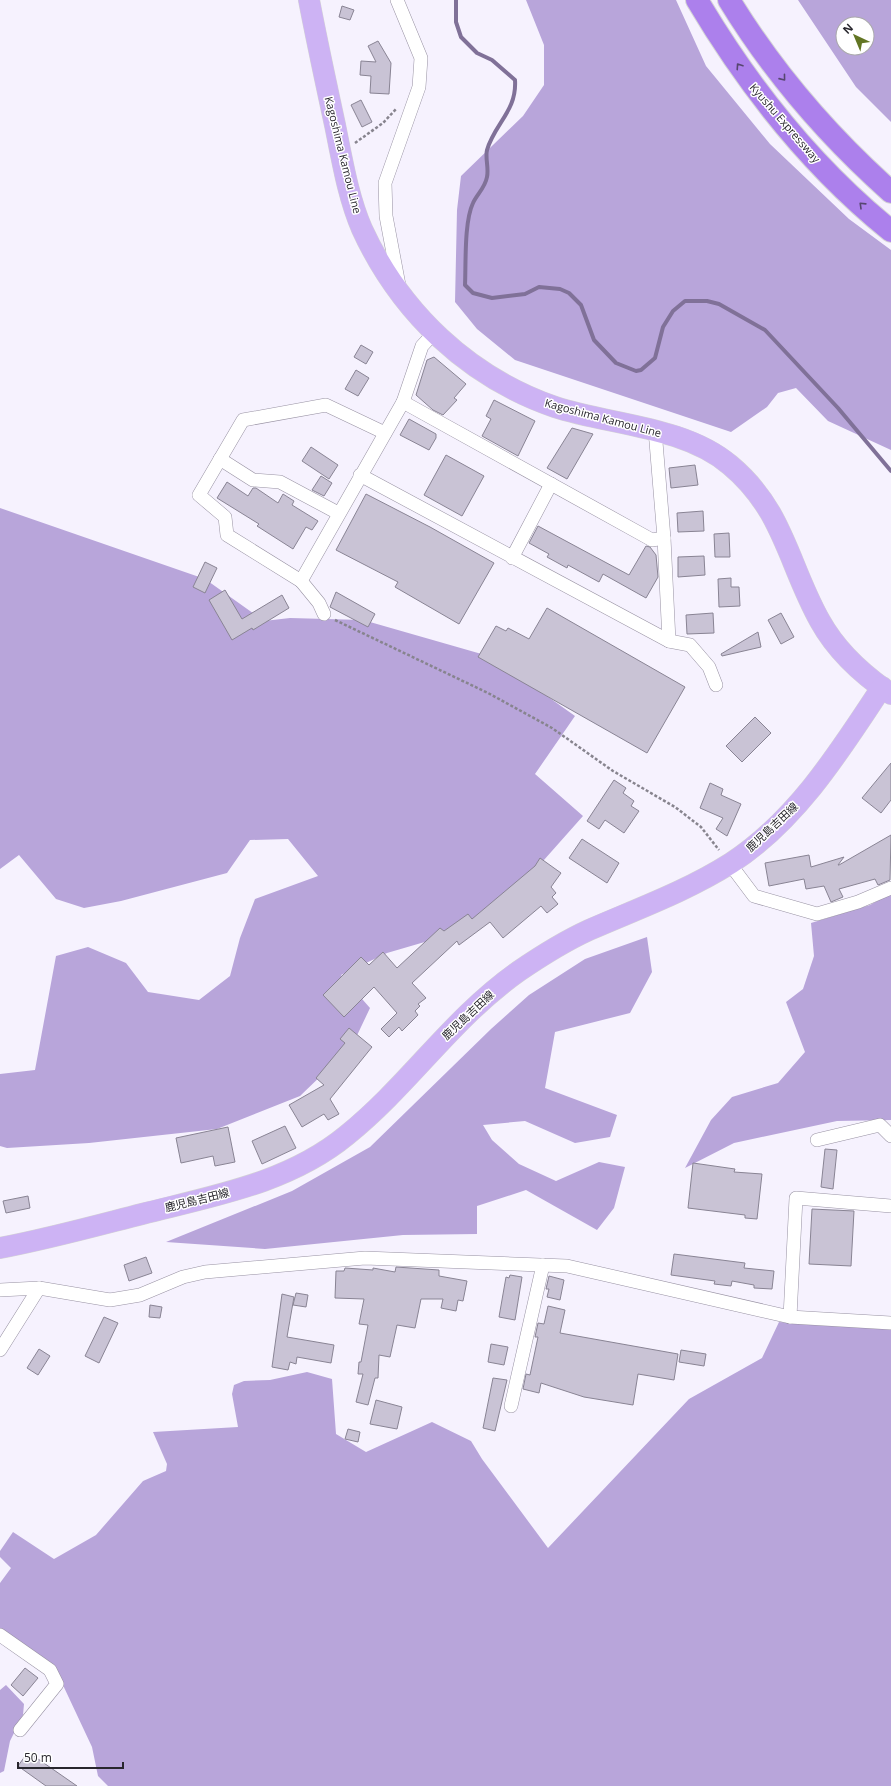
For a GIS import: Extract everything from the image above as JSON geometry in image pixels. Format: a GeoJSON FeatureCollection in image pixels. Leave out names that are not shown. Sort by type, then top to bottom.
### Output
{"type":"FeatureCollection","features":[{"type":"Feature","properties":{"kind":"highway","name":"Kyushu Expressway"},"geometry":{"type":"LineString","coordinates":[[697,0],[753,86],[791,132],[833,176],[891,231]]}},
{"type":"Feature","properties":{"kind":"highway"},"geometry":{"type":"LineString","coordinates":[[730,0],[744,25],[781,76],[860,164],[891,192]]}},
{"type":"Feature","properties":{"kind":"main road","name":"Kagoshima Kamou Line"},"geometry":{"type":"LineString","coordinates":[[309,0],[350,191],[362,228],[384,269],[402,296],[434,333],[453,351],[474,367],[500,383],[530,398],[557,408],[655,430],[705,449],[729,464],[753,488],[769,510],[783,536],[819,620],[832,640],[855,666],[886,691]]}},
{"type":"Feature","properties":{"kind":"main road","name":"鹿児島吉田線"},"geometry":{"type":"LineString","coordinates":[[0,1248],[248,1188],[288,1172],[322,1153],[347,1136],[384,1102],[462,1018],[488,994],[520,971],[545,954],[587,931],[648,906],[730,864],[755,846],[792,810],[886,691]]}},
{"type":"Feature","properties":{"kind":"street"},"geometry":{"type":"LineString","coordinates":[[397,0],[421,58],[418,87],[385,183],[386,216],[402,296]]}},
{"type":"Feature","properties":{"kind":"street"},"geometry":{"type":"LineString","coordinates":[[301,581],[338,513],[403,402],[422,346],[434,333]]}},
{"type":"Feature","properties":{"kind":"street"},"geometry":{"type":"LineString","coordinates":[[403,402],[652,540],[664,538]]}},
{"type":"Feature","properties":{"kind":"street"},"geometry":{"type":"LineString","coordinates":[[324,614],[319,603],[301,581],[227,535],[225,517],[199,495],[243,420],[326,405],[385,433]]}},
{"type":"Feature","properties":{"kind":"street"},"geometry":{"type":"LineString","coordinates":[[655,430],[664,538],[669,642]]}},
{"type":"Feature","properties":{"kind":"street"},"geometry":{"type":"LineString","coordinates":[[220,459],[253,480],[280,482],[338,513]]}},
{"type":"Feature","properties":{"kind":"street"},"geometry":{"type":"LineString","coordinates":[[360,475],[669,642],[690,645],[709,667],[716,685]]}},
{"type":"Feature","properties":{"kind":"street"},"geometry":{"type":"LineString","coordinates":[[512,558],[551,484]]}},
{"type":"Feature","properties":{"kind":"street"},"geometry":{"type":"LineString","coordinates":[[730,864],[754,896],[817,914],[858,902],[891,888]]}},
{"type":"Feature","properties":{"kind":"street"},"geometry":{"type":"LineString","coordinates":[[817,1140],[880,1125],[891,1136]]}},
{"type":"Feature","properties":{"kind":"street"},"geometry":{"type":"LineString","coordinates":[[790,1317],[796,1198],[891,1206]]}},
{"type":"Feature","properties":{"kind":"street"},"geometry":{"type":"LineString","coordinates":[[0,1290],[39,1288],[110,1300],[140,1295],[183,1277],[205,1272],[365,1258],[567,1266],[790,1317],[891,1323]]}},
{"type":"Feature","properties":{"kind":"street"},"geometry":{"type":"LineString","coordinates":[[511,1406],[542,1265]]}},
{"type":"Feature","properties":{"kind":"street"},"geometry":{"type":"LineString","coordinates":[[0,1350],[39,1288]]}},
{"type":"Feature","properties":{"kind":"street"},"geometry":{"type":"LineString","coordinates":[[0,1635],[50,1670],[57,1684],[20,1730]]}},
{"type":"Feature","properties":{"kind":"path"},"geometry":{"type":"LineString","coordinates":[[340,150],[363,138],[384,123],[399,106]]}},
{"type":"Feature","properties":{"kind":"path"},"geometry":{"type":"LineString","coordinates":[[324,614],[488,693],[552,728],[613,771],[675,807],[701,827],[730,864]]}},
{"type":"Feature","properties":{"kind":"shaded area"},"geometry":{"type":"Polygon","coordinates":[[[526,0],[676,0],[706,66],[770,144],[849,219],[891,250],[891,450],[828,421],[796,388],[778,393],[767,407],[731,432],[515,360],[477,329],[455,302],[457,210],[461,176],[523,116],[544,85],[544,45],[526,0]]]}},
{"type":"Feature","properties":{"kind":"shaded area"},"geometry":{"type":"Polygon","coordinates":[[[798,0],[891,0],[891,122],[856,87],[835,56],[875,56],[875,16],[835,16],[835,56],[798,0]]]}},
{"type":"Feature","properties":{"kind":"shaded area"},"geometry":{"type":"Polygon","coordinates":[[[0,508],[205,579],[264,621],[290,618],[363,620],[492,657],[575,716],[535,774],[583,816],[505,904],[452,934],[387,953],[341,975],[370,1008],[352,1046],[300,1096],[217,1129],[89,1143],[7,1148],[0,1146],[0,1074],[35,1070],[56,956],[88,947],[126,963],[148,992],[199,1000],[230,976],[240,938],[255,899],[318,876],[288,839],[250,840],[227,873],[121,901],[84,908],[56,899],[19,855],[0,869],[0,508]]]}},
{"type":"Feature","properties":{"kind":"shaded area"},"geometry":{"type":"Polygon","coordinates":[[[891,893],[891,1120],[837,1121],[734,1143],[685,1168],[711,1120],[732,1097],[778,1083],[805,1052],[786,1002],[803,989],[814,956],[811,923],[870,905],[891,893]]]}},
{"type":"Feature","properties":{"kind":"shaded area"},"geometry":{"type":"Polygon","coordinates":[[[647,937],[652,972],[630,1013],[555,1032],[545,1088],[617,1115],[610,1137],[575,1143],[525,1121],[483,1125],[492,1140],[519,1164],[556,1181],[599,1162],[625,1167],[614,1208],[597,1230],[526,1190],[477,1206],[477,1234],[403,1235],[265,1249],[166,1242],[292,1191],[370,1147],[491,1029],[529,995],[585,959],[647,937]]]}},
{"type":"Feature","properties":{"kind":"shaded area"},"geometry":{"type":"Polygon","coordinates":[[[779,1322],[891,1329],[891,1786],[108,1786],[98,1776],[92,1747],[54,1666],[0,1631],[0,1583],[11,1568],[0,1557],[0,1551],[13,1532],[54,1559],[96,1535],[143,1481],[166,1471],[167,1464],[153,1432],[238,1427],[232,1394],[234,1385],[244,1381],[270,1380],[307,1372],[332,1379],[336,1434],[366,1452],[432,1422],[471,1441],[482,1459],[548,1548],[689,1399],[762,1358],[779,1322]]]}},
{"type":"Feature","properties":{"kind":"shaded area"},"geometry":{"type":"Polygon","coordinates":[[[6,1685],[24,1704],[23,1715],[10,1741],[4,1771],[0,1773],[0,1690],[6,1685]]]}},
{"type":"Feature","properties":{"kind":"building"},"geometry":{"type":"Polygon","coordinates":[[[342,6],[354,10],[350,20],[339,17],[342,6]]]}},
{"type":"Feature","properties":{"kind":"building"},"geometry":{"type":"Polygon","coordinates":[[[378,41],[391,63],[389,94],[370,93],[371,76],[360,75],[361,61],[376,62],[368,46],[378,41]]]}},
{"type":"Feature","properties":{"kind":"building"},"geometry":{"type":"Polygon","coordinates":[[[361,100],[372,122],[362,127],[351,105],[361,100]]]}},
{"type":"Feature","properties":{"kind":"building"},"geometry":{"type":"Polygon","coordinates":[[[361,345],[373,352],[366,364],[354,357],[361,345]]]}},
{"type":"Feature","properties":{"kind":"building"},"geometry":{"type":"Polygon","coordinates":[[[434,357],[466,384],[454,398],[457,400],[443,415],[433,410],[416,395],[427,360],[434,357]]]}},
{"type":"Feature","properties":{"kind":"building"},"geometry":{"type":"Polygon","coordinates":[[[356,370],[369,378],[358,396],[345,389],[356,370]]]}},
{"type":"Feature","properties":{"kind":"building"},"geometry":{"type":"Polygon","coordinates":[[[494,400],[535,421],[518,456],[482,436],[491,419],[486,416],[494,400]]]}},
{"type":"Feature","properties":{"kind":"building"},"geometry":{"type":"Polygon","coordinates":[[[409,419],[436,434],[436,438],[429,450],[400,435],[409,419]]]}},
{"type":"Feature","properties":{"kind":"building"},"geometry":{"type":"Polygon","coordinates":[[[572,428],[593,434],[567,479],[547,468],[572,428]]]}},
{"type":"Feature","properties":{"kind":"building"},"geometry":{"type":"Polygon","coordinates":[[[311,447],[338,465],[329,479],[302,461],[311,447]]]}},
{"type":"Feature","properties":{"kind":"building"},"geometry":{"type":"Polygon","coordinates":[[[446,455],[484,476],[462,516],[424,495],[446,455]]]}},
{"type":"Feature","properties":{"kind":"building"},"geometry":{"type":"Polygon","coordinates":[[[695,465],[698,485],[671,488],[669,468],[695,465]]]}},
{"type":"Feature","properties":{"kind":"building"},"geometry":{"type":"Polygon","coordinates":[[[321,476],[332,483],[324,496],[312,490],[321,476]]]}},
{"type":"Feature","properties":{"kind":"building"},"geometry":{"type":"Polygon","coordinates":[[[227,482],[248,496],[253,488],[256,488],[278,503],[283,494],[294,501],[292,505],[318,521],[312,530],[306,527],[293,549],[257,526],[259,524],[217,498],[227,482]]]}},
{"type":"Feature","properties":{"kind":"building"},"geometry":{"type":"Polygon","coordinates":[[[366,494],[430,527],[494,563],[459,624],[395,587],[398,582],[336,550],[366,494]]]}},
{"type":"Feature","properties":{"kind":"building"},"geometry":{"type":"Polygon","coordinates":[[[703,511],[704,531],[678,532],[677,513],[703,511]]]}},
{"type":"Feature","properties":{"kind":"building"},"geometry":{"type":"Polygon","coordinates":[[[538,526],[629,575],[646,546],[650,547],[656,555],[658,577],[646,598],[603,574],[599,582],[568,565],[567,568],[547,557],[549,554],[529,543],[538,526]]]}},
{"type":"Feature","properties":{"kind":"building"},"geometry":{"type":"Polygon","coordinates":[[[729,533],[730,557],[715,557],[714,534],[729,533]]]}},
{"type":"Feature","properties":{"kind":"building"},"geometry":{"type":"Polygon","coordinates":[[[704,556],[705,575],[678,577],[678,557],[704,556]]]}},
{"type":"Feature","properties":{"kind":"building"},"geometry":{"type":"Polygon","coordinates":[[[205,562],[217,568],[205,593],[193,587],[205,562]]]}},
{"type":"Feature","properties":{"kind":"building"},"geometry":{"type":"Polygon","coordinates":[[[731,578],[731,587],[739,587],[740,606],[719,607],[718,579],[731,578]]]}},
{"type":"Feature","properties":{"kind":"building"},"geometry":{"type":"Polygon","coordinates":[[[225,590],[242,619],[282,595],[289,608],[253,630],[252,628],[232,640],[209,600],[225,590]]]}},
{"type":"Feature","properties":{"kind":"building"},"geometry":{"type":"Polygon","coordinates":[[[336,592],[375,614],[368,627],[330,607],[336,592]]]}},
{"type":"Feature","properties":{"kind":"building"},"geometry":{"type":"Polygon","coordinates":[[[547,608],[685,687],[647,753],[478,657],[496,626],[506,631],[508,628],[529,639],[547,608]]]}},
{"type":"Feature","properties":{"kind":"building"},"geometry":{"type":"Polygon","coordinates":[[[713,613],[714,633],[687,634],[686,615],[713,613]]]}},
{"type":"Feature","properties":{"kind":"building"},"geometry":{"type":"Polygon","coordinates":[[[781,613],[794,637],[781,644],[768,620],[781,613]]]}},
{"type":"Feature","properties":{"kind":"building"},"geometry":{"type":"Polygon","coordinates":[[[758,632],[761,647],[722,656],[721,654],[758,632]]]}},
{"type":"Feature","properties":{"kind":"building"},"geometry":{"type":"Polygon","coordinates":[[[755,717],[771,733],[742,762],[726,746],[755,717]]]}},
{"type":"Feature","properties":{"kind":"building"},"geometry":{"type":"Polygon","coordinates":[[[891,763],[891,800],[881,813],[862,798],[891,763]]]}},
{"type":"Feature","properties":{"kind":"building"},"geometry":{"type":"Polygon","coordinates":[[[614,780],[626,788],[623,793],[634,801],[631,806],[639,811],[624,833],[605,820],[599,829],[587,821],[614,780]]]}},
{"type":"Feature","properties":{"kind":"building"},"geometry":{"type":"Polygon","coordinates":[[[710,783],[723,789],[721,795],[741,804],[727,836],[716,829],[723,818],[700,808],[710,783]]]}},
{"type":"Feature","properties":{"kind":"building"},"geometry":{"type":"Polygon","coordinates":[[[891,835],[890,880],[878,885],[875,879],[839,889],[843,897],[831,902],[824,886],[806,889],[804,879],[769,886],[765,863],[809,855],[811,867],[844,857],[839,865],[891,835]]]}},
{"type":"Feature","properties":{"kind":"building"},"geometry":{"type":"Polygon","coordinates":[[[582,839],[619,863],[607,883],[569,858],[582,839]]]}},
{"type":"Feature","properties":{"kind":"building"},"geometry":{"type":"Polygon","coordinates":[[[540,858],[561,873],[551,887],[556,893],[552,897],[558,904],[547,913],[541,906],[503,938],[490,922],[459,945],[457,941],[412,983],[426,998],[418,1004],[420,1006],[415,1011],[418,1015],[402,1031],[399,1027],[389,1037],[381,1029],[397,1013],[374,987],[344,1017],[323,995],[361,957],[369,965],[383,952],[397,968],[440,928],[444,931],[468,914],[472,919],[535,866],[540,858]]]}},
{"type":"Feature","properties":{"kind":"building"},"geometry":{"type":"Polygon","coordinates":[[[349,1028],[372,1047],[330,1099],[339,1114],[328,1120],[324,1114],[302,1127],[289,1105],[324,1085],[316,1078],[345,1043],[340,1039],[349,1028]]]}},
{"type":"Feature","properties":{"kind":"building"},"geometry":{"type":"Polygon","coordinates":[[[285,1126],[296,1148],[262,1164],[252,1141],[285,1126]]]}},
{"type":"Feature","properties":{"kind":"building"},"geometry":{"type":"Polygon","coordinates":[[[228,1127],[235,1162],[215,1166],[213,1156],[181,1163],[176,1138],[228,1127]]]}},
{"type":"Feature","properties":{"kind":"building"},"geometry":{"type":"Polygon","coordinates":[[[825,1149],[837,1150],[833,1189],[821,1187],[825,1149]]]}},
{"type":"Feature","properties":{"kind":"building"},"geometry":{"type":"Polygon","coordinates":[[[693,1163],[735,1169],[734,1172],[762,1174],[757,1219],[745,1218],[745,1215],[688,1208],[693,1163]]]}},
{"type":"Feature","properties":{"kind":"building"},"geometry":{"type":"Polygon","coordinates":[[[28,1196],[30,1208],[6,1213],[3,1201],[28,1196]]]}},
{"type":"Feature","properties":{"kind":"building"},"geometry":{"type":"Polygon","coordinates":[[[812,1209],[854,1211],[851,1266],[809,1264],[812,1209]]]}},
{"type":"Feature","properties":{"kind":"building"},"geometry":{"type":"Polygon","coordinates":[[[674,1254],[745,1263],[744,1268],[774,1271],[772,1289],[754,1288],[754,1285],[732,1281],[731,1286],[714,1284],[715,1281],[671,1275],[674,1254]]]}},
{"type":"Feature","properties":{"kind":"building"},"geometry":{"type":"Polygon","coordinates":[[[146,1257],[152,1273],[129,1281],[124,1265],[146,1257]]]}},
{"type":"Feature","properties":{"kind":"building"},"geometry":{"type":"Polygon","coordinates":[[[396,1267],[439,1270],[439,1276],[467,1281],[463,1301],[458,1300],[456,1311],[441,1308],[443,1299],[421,1299],[415,1328],[397,1325],[390,1357],[379,1355],[378,1378],[375,1378],[368,1405],[356,1402],[363,1374],[358,1374],[359,1362],[361,1362],[368,1325],[359,1324],[364,1299],[335,1298],[336,1271],[344,1271],[345,1268],[373,1270],[373,1268],[395,1272],[396,1267]]]}},
{"type":"Feature","properties":{"kind":"building"},"geometry":{"type":"Polygon","coordinates":[[[510,1275],[522,1277],[515,1320],[499,1317],[506,1277],[509,1278],[510,1275]]]}},
{"type":"Feature","properties":{"kind":"building"},"geometry":{"type":"Polygon","coordinates":[[[549,1276],[564,1280],[560,1300],[547,1297],[549,1289],[546,1289],[549,1276]]]}},
{"type":"Feature","properties":{"kind":"building"},"geometry":{"type":"Polygon","coordinates":[[[296,1293],[308,1295],[306,1307],[293,1305],[296,1293]]]}},
{"type":"Feature","properties":{"kind":"building"},"geometry":{"type":"Polygon","coordinates":[[[282,1294],[294,1297],[287,1337],[334,1345],[331,1363],[297,1357],[296,1364],[290,1362],[288,1370],[272,1367],[282,1294]]]}},
{"type":"Feature","properties":{"kind":"building"},"geometry":{"type":"Polygon","coordinates":[[[150,1305],[162,1307],[160,1318],[149,1317],[150,1305]]]}},
{"type":"Feature","properties":{"kind":"building"},"geometry":{"type":"Polygon","coordinates":[[[548,1306],[565,1310],[560,1333],[678,1354],[674,1380],[638,1374],[633,1405],[584,1397],[541,1383],[539,1393],[523,1389],[526,1374],[530,1375],[538,1337],[535,1337],[538,1323],[544,1324],[548,1306]]]}},
{"type":"Feature","properties":{"kind":"building"},"geometry":{"type":"Polygon","coordinates":[[[104,1317],[118,1323],[99,1363],[85,1356],[104,1317]]]}},
{"type":"Feature","properties":{"kind":"building"},"geometry":{"type":"Polygon","coordinates":[[[491,1344],[508,1347],[504,1365],[488,1362],[491,1344]]]}},
{"type":"Feature","properties":{"kind":"building"},"geometry":{"type":"Polygon","coordinates":[[[39,1349],[50,1356],[38,1375],[27,1368],[39,1349]]]}},
{"type":"Feature","properties":{"kind":"building"},"geometry":{"type":"Polygon","coordinates":[[[681,1350],[706,1354],[704,1366],[679,1362],[681,1350]]]}},
{"type":"Feature","properties":{"kind":"building"},"geometry":{"type":"Polygon","coordinates":[[[493,1378],[507,1380],[495,1431],[483,1428],[493,1378]]]}},
{"type":"Feature","properties":{"kind":"building"},"geometry":{"type":"Polygon","coordinates":[[[376,1400],[402,1407],[397,1429],[370,1424],[376,1400]]]}},
{"type":"Feature","properties":{"kind":"building"},"geometry":{"type":"Polygon","coordinates":[[[348,1429],[360,1432],[358,1442],[345,1439],[348,1429]]]}},
{"type":"Feature","properties":{"kind":"building"},"geometry":{"type":"Polygon","coordinates":[[[25,1668],[38,1678],[23,1696],[11,1685],[25,1668]]]}},
{"type":"Feature","properties":{"kind":"building"},"geometry":{"type":"Polygon","coordinates":[[[28,1752],[77,1786],[46,1786],[18,1766],[28,1752]]]}},
{"type":"Feature","properties":{"kind":"waterway"},"geometry":{"type":"LineString","coordinates":[[456,0],[456,22],[461,37],[477,53],[492,60],[515,80],[513,100],[495,132],[487,150],[486,181],[470,211],[467,232],[465,285],[473,293],[492,298],[525,294],[539,287],[560,289],[569,293],[581,305],[594,340],[616,363],[636,371],[641,370],[655,358],[663,327],[673,311],[685,301],[707,301],[719,304],[765,330],[838,408],[891,471]]}}]}
